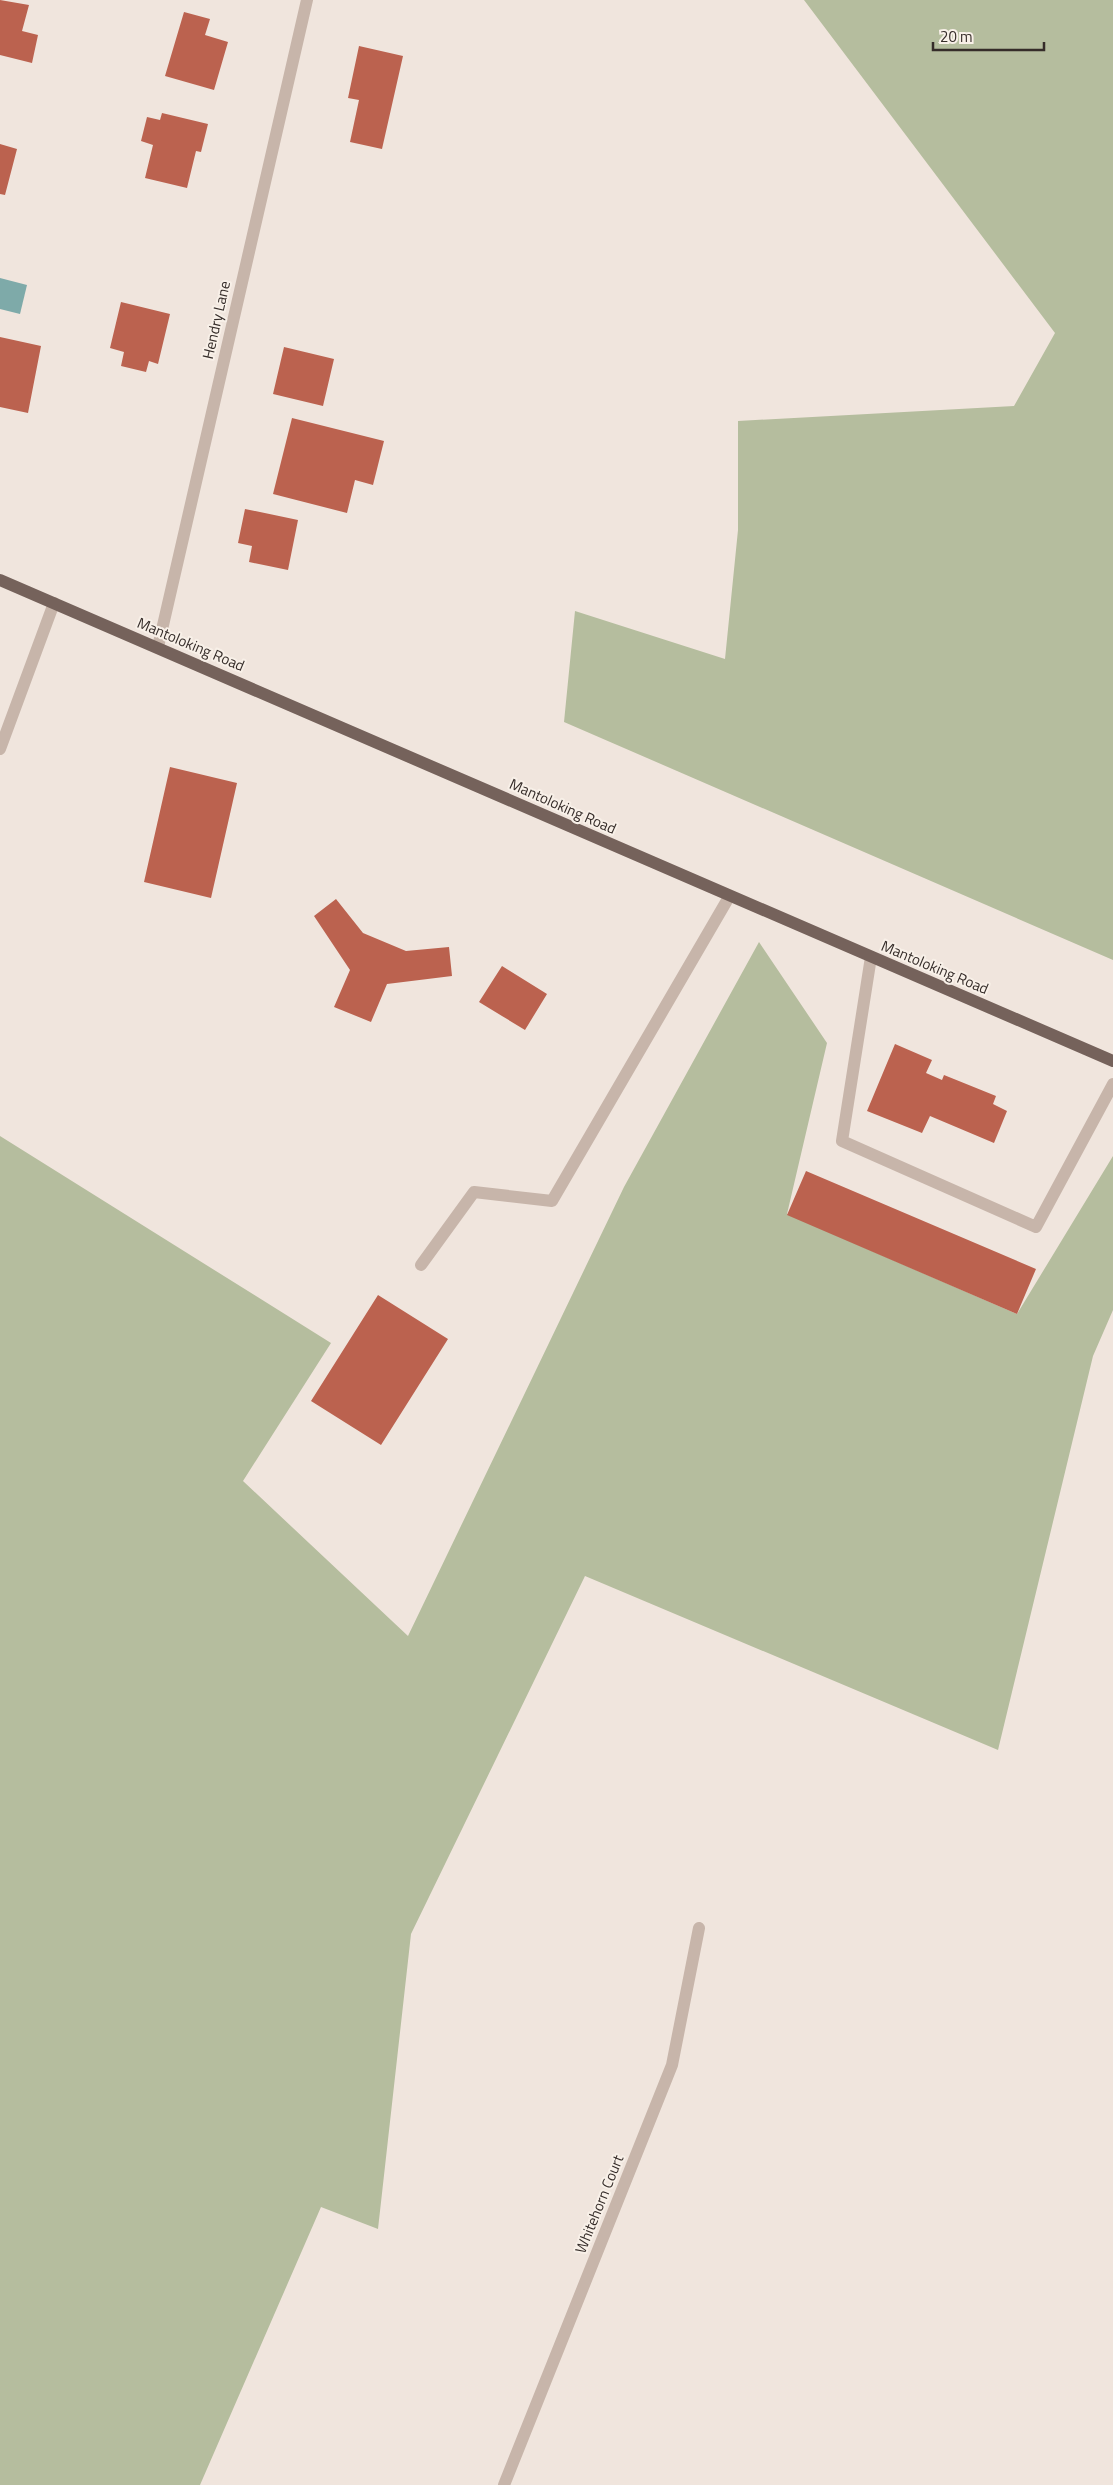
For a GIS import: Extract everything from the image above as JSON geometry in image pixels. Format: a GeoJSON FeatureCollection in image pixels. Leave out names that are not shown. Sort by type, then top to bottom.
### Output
{"type":"FeatureCollection","features":[{"type":"Feature","properties":{"kind":"main road","name":"Mantoloking Road"},"geometry":{"type":"LineString","coordinates":[[0,580],[158,647],[729,897],[1113,1061]]}},
{"type":"Feature","properties":{"kind":"street","name":"Hendry Lane"},"geometry":{"type":"LineString","coordinates":[[158,647],[307,0]]}},
{"type":"Feature","properties":{"kind":"street"},"geometry":{"type":"LineString","coordinates":[[0,749],[54,603]]}},
{"type":"Feature","properties":{"kind":"street"},"geometry":{"type":"LineString","coordinates":[[421,1264],[474,1192],[552,1201],[729,897]]}},
{"type":"Feature","properties":{"kind":"street"},"geometry":{"type":"LineString","coordinates":[[872,957],[842,1141],[1036,1227],[1113,1084]]}},
{"type":"Feature","properties":{"kind":"street","name":"Whitehorn Court"},"geometry":{"type":"LineString","coordinates":[[504,2485],[672,2065],[699,1928]]}},
{"type":"Feature","properties":{"kind":"green space"},"geometry":{"type":"Polygon","coordinates":[[[804,0],[1113,0],[1113,960],[564,722],[575,611],[725,659],[738,530],[738,421],[1014,406],[1055,333],[804,0]]]}},
{"type":"Feature","properties":{"kind":"green space"},"geometry":{"type":"Polygon","coordinates":[[[759,942],[827,1043],[787,1214],[1017,1314],[1113,1156],[1113,1310],[1093,1356],[998,1750],[585,1576],[411,1934],[378,2229],[321,2207],[200,2485],[0,2485],[0,1136],[331,1343],[243,1481],[408,1636],[624,1187],[759,942]]]}},
{"type":"Feature","properties":{"kind":"water"},"geometry":{"type":"Polygon","coordinates":[[[0,278],[27,285],[20,314],[0,309],[0,278]]]}},
{"type":"Feature","properties":{"kind":"building"},"geometry":{"type":"Polygon","coordinates":[[[0,0],[29,5],[22,31],[38,35],[32,63],[0,55],[0,0]]]}},
{"type":"Feature","properties":{"kind":"building"},"geometry":{"type":"Polygon","coordinates":[[[184,12],[210,19],[205,35],[228,42],[214,90],[165,76],[184,12]]]}},
{"type":"Feature","properties":{"kind":"building"},"geometry":{"type":"Polygon","coordinates":[[[359,46],[403,56],[382,149],[350,142],[359,100],[348,98],[359,46]]]}},
{"type":"Feature","properties":{"kind":"building"},"geometry":{"type":"Polygon","coordinates":[[[162,113],[208,124],[201,152],[196,151],[187,188],[145,178],[153,145],[141,141],[147,117],[160,120],[162,113]]]}},
{"type":"Feature","properties":{"kind":"building"},"geometry":{"type":"Polygon","coordinates":[[[0,144],[17,149],[5,195],[0,194],[0,144]]]}},
{"type":"Feature","properties":{"kind":"building"},"geometry":{"type":"Polygon","coordinates":[[[121,302],[170,314],[158,364],[149,361],[146,372],[121,366],[124,352],[110,348],[121,302]]]}},
{"type":"Feature","properties":{"kind":"building"},"geometry":{"type":"Polygon","coordinates":[[[0,337],[41,346],[28,413],[0,407],[0,337]]]}},
{"type":"Feature","properties":{"kind":"building"},"geometry":{"type":"Polygon","coordinates":[[[284,347],[334,359],[323,406],[273,394],[284,347]]]}},
{"type":"Feature","properties":{"kind":"building"},"geometry":{"type":"Polygon","coordinates":[[[292,418],[384,441],[373,485],[355,480],[347,513],[273,494],[292,418]]]}},
{"type":"Feature","properties":{"kind":"building"},"geometry":{"type":"Polygon","coordinates":[[[245,509],[298,520],[288,570],[249,562],[252,546],[238,543],[245,509]]]}},
{"type":"Feature","properties":{"kind":"building"},"geometry":{"type":"Polygon","coordinates":[[[170,767],[237,783],[211,898],[144,882],[170,767]]]}},
{"type":"Feature","properties":{"kind":"building"},"geometry":{"type":"Polygon","coordinates":[[[336,899],[363,933],[406,951],[449,947],[452,976],[387,984],[371,1022],[334,1007],[350,970],[314,916],[336,899]]]}},
{"type":"Feature","properties":{"kind":"building"},"geometry":{"type":"Polygon","coordinates":[[[502,966],[547,994],[525,1030],[479,1002],[502,966]]]}},
{"type":"Feature","properties":{"kind":"building"},"geometry":{"type":"Polygon","coordinates":[[[895,1044],[932,1060],[926,1073],[942,1080],[944,1075],[996,1096],[993,1104],[1007,1111],[994,1143],[930,1116],[922,1133],[867,1111],[895,1044]]]}},
{"type":"Feature","properties":{"kind":"building"},"geometry":{"type":"Polygon","coordinates":[[[806,1171],[1036,1269],[1017,1314],[787,1215],[806,1171]]]}},
{"type":"Feature","properties":{"kind":"building"},"geometry":{"type":"Polygon","coordinates":[[[378,1295],[448,1339],[381,1445],[311,1401],[378,1295]]]}}]}
